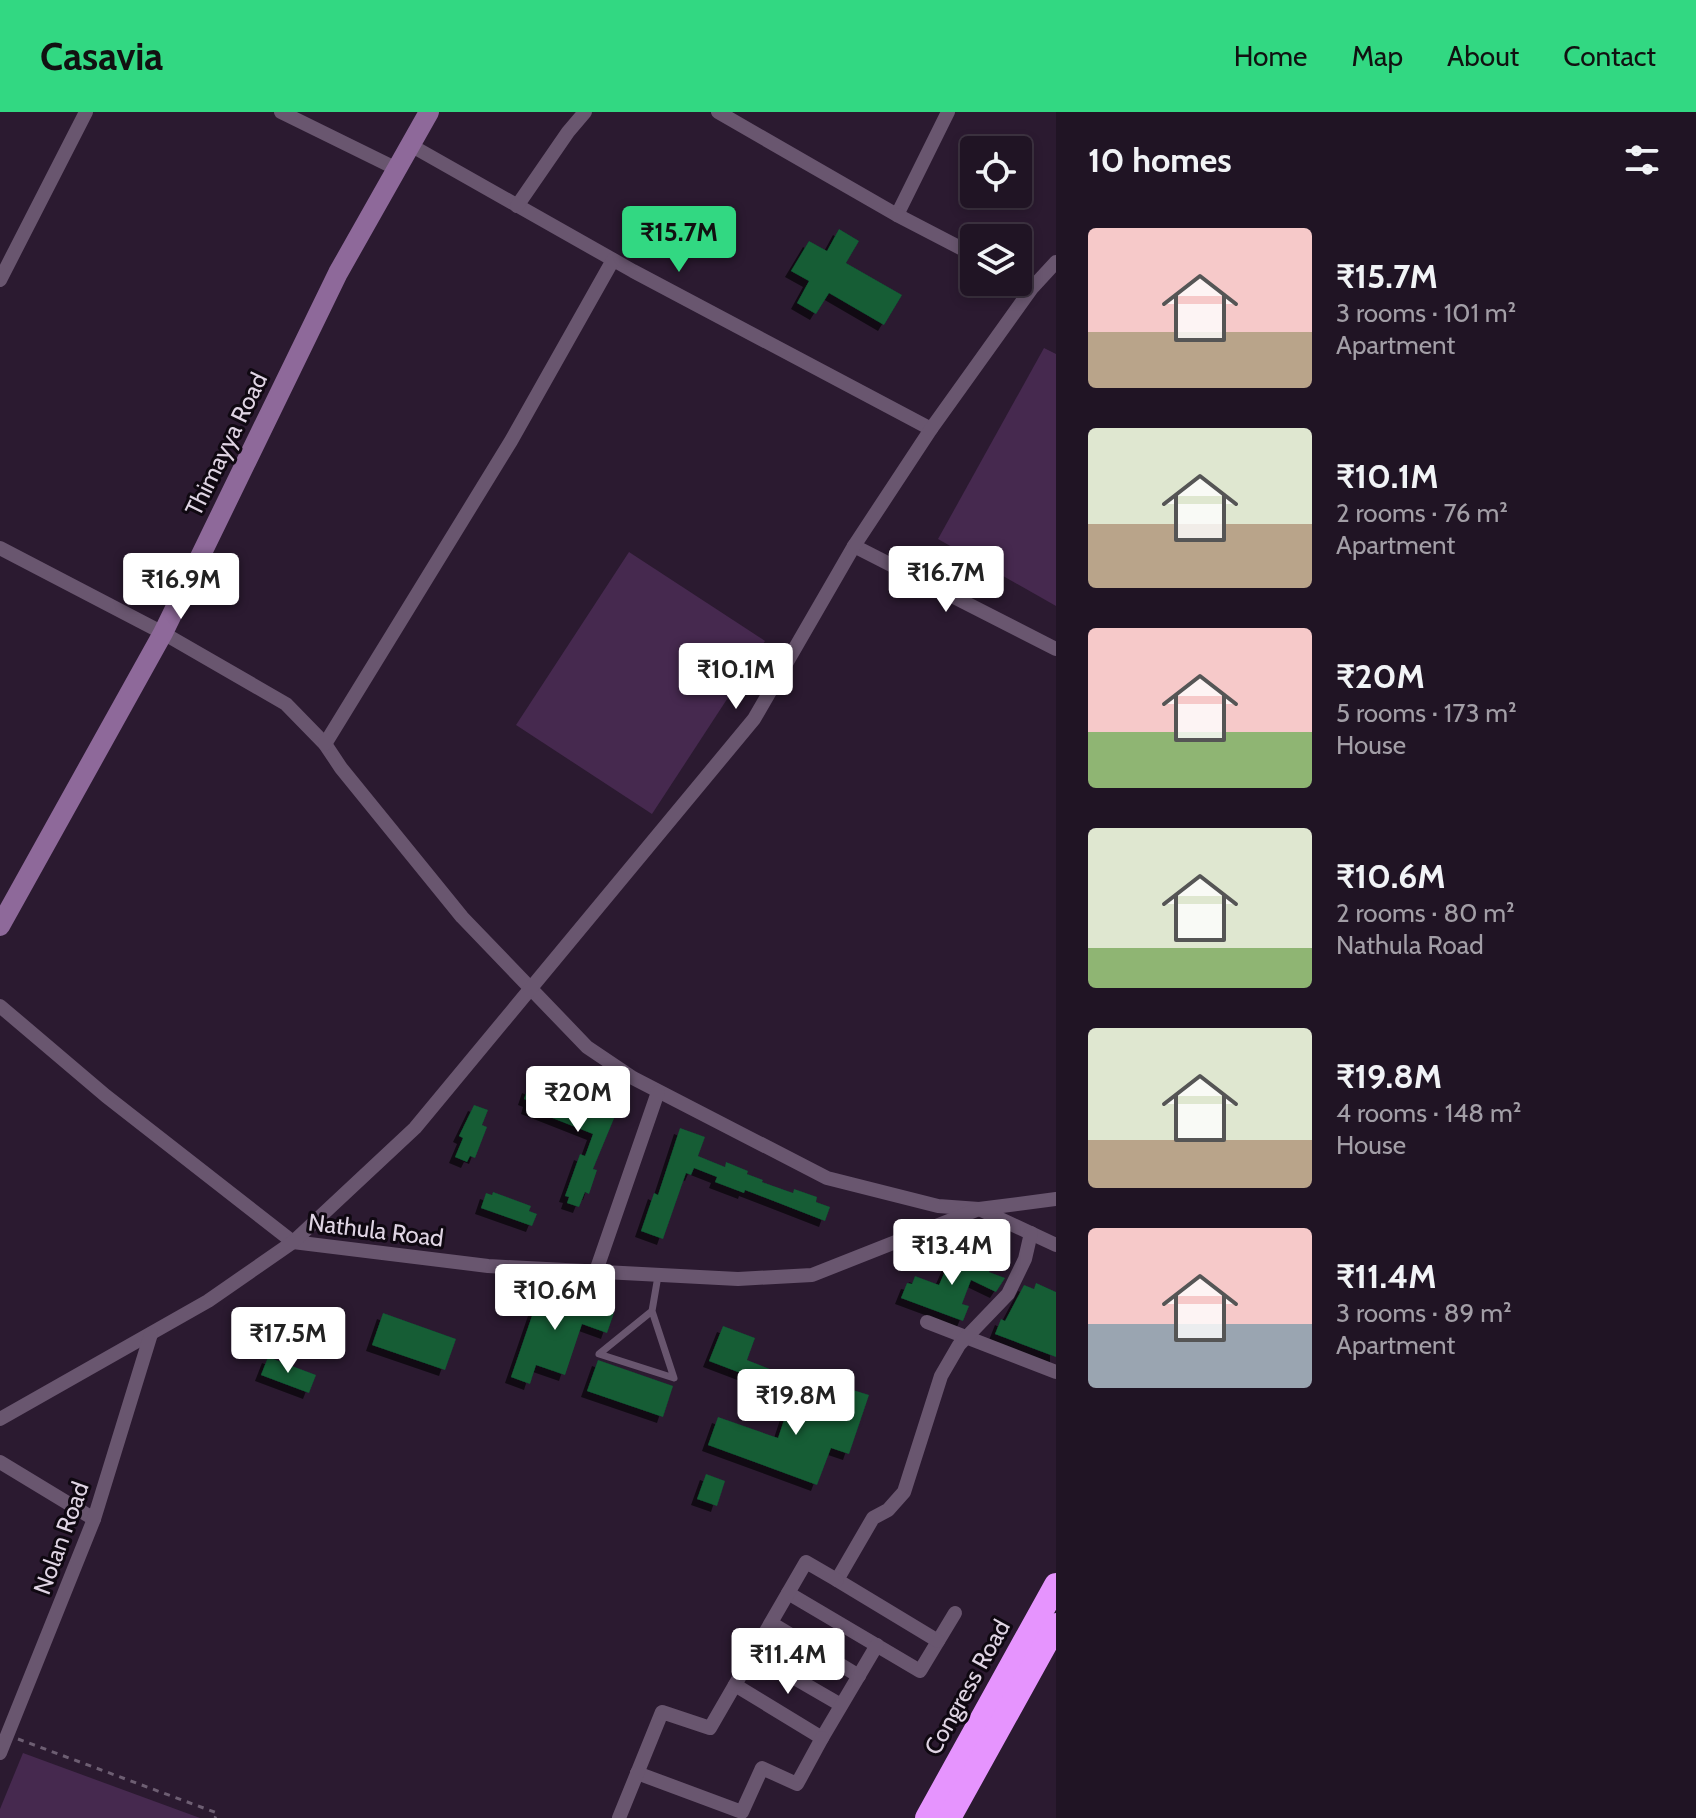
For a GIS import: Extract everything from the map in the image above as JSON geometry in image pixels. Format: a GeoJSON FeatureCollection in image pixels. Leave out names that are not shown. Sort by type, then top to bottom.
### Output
{"type":"FeatureCollection","features":[{"type":"Feature","properties":{"kind":"highway","name":"Congress Road"},"geometry":{"type":"LineString","coordinates":[[927,1818],[1056,1585]]}},
{"type":"Feature","properties":{"kind":"highway","name":"Congress Road"},"geometry":{"type":"LineString","coordinates":[[949,1818],[1056,1625]]}},
{"type":"Feature","properties":{"kind":"street"},"geometry":{"type":"LineString","coordinates":[[0,280],[86,112]]}},
{"type":"Feature","properties":{"kind":"street"},"geometry":{"type":"LineString","coordinates":[[281,112],[397,169]]}},
{"type":"Feature","properties":{"kind":"street","name":"Thimayya Road"},"geometry":{"type":"LineString","coordinates":[[0,926],[163,633],[338,273],[429,112]]}},
{"type":"Feature","properties":{"kind":"street"},"geometry":{"type":"LineString","coordinates":[[517,206],[585,112]]}},
{"type":"Feature","properties":{"kind":"street"},"geometry":{"type":"LineString","coordinates":[[718,112],[960,248]]}},
{"type":"Feature","properties":{"kind":"street"},"geometry":{"type":"LineString","coordinates":[[897,215],[948,112]]}},
{"type":"Feature","properties":{"kind":"street"},"geometry":{"type":"LineString","coordinates":[[412,146],[613,260],[931,429]]}},
{"type":"Feature","properties":{"kind":"street"},"geometry":{"type":"LineString","coordinates":[[325,744],[511,441],[613,260]]}},
{"type":"Feature","properties":{"kind":"street"},"geometry":{"type":"LineString","coordinates":[[1032,288],[1056,262]]}},
{"type":"Feature","properties":{"kind":"street"},"geometry":{"type":"LineString","coordinates":[[0,1419],[208,1301],[293,1242],[415,1128],[754,719],[854,546],[931,429],[1026,296]]}},
{"type":"Feature","properties":{"kind":"street"},"geometry":{"type":"LineString","coordinates":[[854,546],[1056,649]]}},
{"type":"Feature","properties":{"kind":"street"},"geometry":{"type":"LineString","coordinates":[[0,548],[163,633],[286,704],[325,744],[462,917],[587,1047],[633,1078],[827,1178],[938,1206],[979,1209],[1056,1245]]}},
{"type":"Feature","properties":{"kind":"street","name":"Nathula Road"},"geometry":{"type":"LineString","coordinates":[[0,1006],[106,1096],[293,1242],[488,1266],[738,1279],[812,1275],[979,1209],[1056,1199]]}},
{"type":"Feature","properties":{"kind":"street"},"geometry":{"type":"LineString","coordinates":[[596,1271],[658,1092]]}},
{"type":"Feature","properties":{"kind":"street"},"geometry":{"type":"LineString","coordinates":[[837,1580],[873,1518],[888,1510],[904,1492],[941,1376],[967,1337],[1008,1294],[1025,1259],[1031,1233]]}},
{"type":"Feature","properties":{"kind":"street"},"geometry":{"type":"LineString","coordinates":[[927,1322],[1056,1372]]}},
{"type":"Feature","properties":{"kind":"street","name":"Nolan Road"},"geometry":{"type":"LineString","coordinates":[[0,1753],[94,1519],[151,1334]]}},
{"type":"Feature","properties":{"kind":"street"},"geometry":{"type":"LineString","coordinates":[[0,1462],[94,1519]]}},
{"type":"Feature","properties":{"kind":"street"},"geometry":{"type":"LineString","coordinates":[[622,1817],[662,1712],[710,1728],[806,1562],[938,1641]]}},
{"type":"Feature","properties":{"kind":"street"},"geometry":{"type":"LineString","coordinates":[[788,1593],[920,1671],[955,1613]]}},
{"type":"Feature","properties":{"kind":"street"},"geometry":{"type":"LineString","coordinates":[[771,1623],[859,1676]]}},
{"type":"Feature","properties":{"kind":"street"},"geometry":{"type":"LineString","coordinates":[[637,1773],[742,1812],[762,1768],[797,1784],[877,1645]]}},
{"type":"Feature","properties":{"kind":"street"},"geometry":{"type":"LineString","coordinates":[[753,1654],[841,1705]]}},
{"type":"Feature","properties":{"kind":"street"},"geometry":{"type":"LineString","coordinates":[[735,1685],[822,1738]]}},
{"type":"Feature","properties":{"kind":"lane"},"geometry":{"type":"LineString","coordinates":[[652,1311],[599,1354],[674,1378],[652,1311],[658,1274]]}},
{"type":"Feature","properties":{"kind":"path"},"geometry":{"type":"LineString","coordinates":[[7,1735],[217,1813],[215,1818]]}},
{"type":"Feature","properties":{"kind":"shaded area"},"geometry":{"type":"Polygon","coordinates":[[[1044,348],[1056,354],[1056,606],[938,539],[1044,348]]]}},
{"type":"Feature","properties":{"kind":"shaded area"},"geometry":{"type":"Polygon","coordinates":[[[629,552],[765,641],[652,814],[516,725],[629,552]]]}},
{"type":"Feature","properties":{"kind":"shaded area"},"geometry":{"type":"Polygon","coordinates":[[[23,1753],[200,1818],[0,1818],[0,1809],[23,1753]]]}},
{"type":"Feature","properties":{"kind":"building"},"geometry":{"type":"Polygon","coordinates":[[[839,229],[859,241],[846,263],[902,295],[884,325],[829,293],[816,314],[797,303],[809,281],[791,271],[809,241],[827,251],[839,229]]]}},
{"type":"Feature","properties":{"kind":"building"},"geometry":{"type":"Polygon","coordinates":[[[528,1087],[542,1093],[543,1089],[567,1099],[565,1103],[592,1115],[600,1096],[620,1104],[593,1169],[597,1170],[589,1194],[585,1192],[579,1207],[567,1203],[569,1197],[565,1196],[580,1154],[585,1156],[593,1134],[527,1108],[529,1101],[524,1099],[528,1087]]]}},
{"type":"Feature","properties":{"kind":"building"},"geometry":{"type":"Polygon","coordinates":[[[474,1105],[488,1110],[482,1125],[487,1127],[475,1158],[470,1156],[467,1162],[455,1157],[463,1138],[459,1136],[474,1105]]]}},
{"type":"Feature","properties":{"kind":"building"},"geometry":{"type":"Polygon","coordinates":[[[680,1128],[705,1137],[698,1156],[725,1167],[726,1162],[748,1171],[747,1174],[762,1182],[793,1193],[794,1189],[817,1197],[816,1202],[830,1207],[825,1221],[745,1190],[744,1193],[715,1182],[717,1177],[694,1168],[691,1175],[686,1173],[663,1239],[641,1231],[654,1193],[658,1195],[680,1128]]]}},
{"type":"Feature","properties":{"kind":"building"},"geometry":{"type":"Polygon","coordinates":[[[493,1192],[531,1206],[529,1211],[537,1214],[532,1226],[481,1208],[486,1193],[492,1195],[493,1192]]]}},
{"type":"Feature","properties":{"kind":"building"},"geometry":{"type":"Polygon","coordinates":[[[952,1255],[965,1261],[967,1256],[991,1266],[989,1272],[1005,1278],[996,1292],[971,1280],[962,1304],[969,1306],[963,1321],[901,1298],[907,1283],[912,1284],[915,1276],[939,1285],[952,1255]]]}},
{"type":"Feature","properties":{"kind":"building"},"geometry":{"type":"Polygon","coordinates":[[[1036,1283],[1056,1292],[1056,1357],[995,1334],[1001,1319],[1005,1321],[1024,1285],[1034,1289],[1036,1283]]]}},
{"type":"Feature","properties":{"kind":"building"},"geometry":{"type":"Polygon","coordinates":[[[536,1285],[614,1313],[607,1333],[582,1324],[565,1375],[536,1365],[530,1384],[511,1377],[535,1307],[529,1305],[536,1285]]]}},
{"type":"Feature","properties":{"kind":"building"},"geometry":{"type":"Polygon","coordinates":[[[383,1313],[456,1339],[445,1370],[372,1345],[383,1313]]]}},
{"type":"Feature","properties":{"kind":"building"},"geometry":{"type":"Polygon","coordinates":[[[723,1326],[755,1338],[747,1360],[785,1375],[780,1388],[709,1361],[723,1326]]]}},
{"type":"Feature","properties":{"kind":"building"},"geometry":{"type":"Polygon","coordinates":[[[268,1357],[316,1375],[309,1393],[261,1375],[268,1357]]]}},
{"type":"Feature","properties":{"kind":"building"},"geometry":{"type":"Polygon","coordinates":[[[598,1360],[673,1386],[663,1417],[587,1391],[598,1360]]]}},
{"type":"Feature","properties":{"kind":"building"},"geometry":{"type":"Polygon","coordinates":[[[850,1389],[869,1395],[849,1454],[831,1448],[817,1485],[708,1445],[718,1417],[778,1438],[792,1396],[843,1413],[850,1389]]]}},
{"type":"Feature","properties":{"kind":"building"},"geometry":{"type":"Polygon","coordinates":[[[706,1474],[725,1481],[717,1506],[697,1499],[706,1474]]]}}]}
